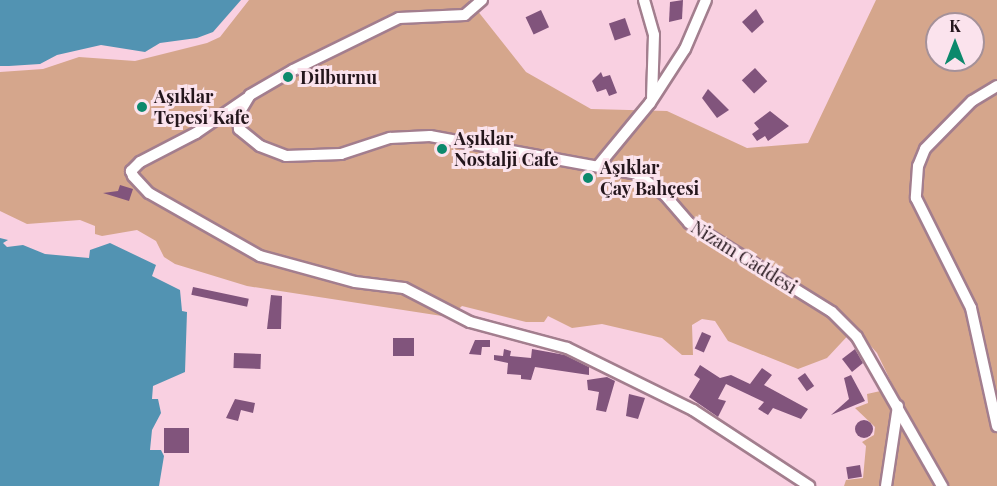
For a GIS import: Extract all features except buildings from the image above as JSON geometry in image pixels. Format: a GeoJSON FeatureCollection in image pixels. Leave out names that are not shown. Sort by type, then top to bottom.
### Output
{"type":"FeatureCollection","features":[{"type":"Feature","properties":{"kind":"street"},"geometry":{"type":"LineString","coordinates":[[482,0],[465,15],[399,18],[293,70],[250,95],[196,133],[140,162],[131,171],[133,176],[149,193],[260,256],[355,282],[404,288],[470,322],[588,358],[693,410],[809,486]]}},
{"type":"Feature","properties":{"kind":"street"},"geometry":{"type":"LineString","coordinates":[[644,0],[654,35],[650,103]]}},
{"type":"Feature","properties":{"kind":"street"},"geometry":{"type":"LineString","coordinates":[[598,166],[650,103],[685,49],[706,0]]}},
{"type":"Feature","properties":{"kind":"street"},"geometry":{"type":"LineString","coordinates":[[997,86],[972,101],[925,149],[918,166],[916,198],[970,308],[997,426]]}},
{"type":"Feature","properties":{"kind":"street","name":"Nizam Caddesi"},"geometry":{"type":"LineString","coordinates":[[250,95],[238,115],[239,129],[260,146],[286,156],[341,154],[390,138],[430,136],[637,174],[664,194],[689,224],[832,312],[872,357],[942,486]]}},
{"type":"Feature","properties":{"kind":"street"},"geometry":{"type":"LineString","coordinates":[[886,486],[898,406]]}},
{"type":"Feature","properties":{"kind":"shaded area"},"geometry":{"type":"Polygon","coordinates":[[[249,0],[469,0],[526,72],[591,109],[667,111],[747,148],[808,143],[876,0],[997,0],[997,486],[844,486],[846,480],[863,478],[866,446],[862,442],[874,435],[875,427],[855,408],[868,403],[867,394],[894,388],[877,353],[855,328],[827,358],[798,369],[728,341],[715,321],[702,319],[692,325],[693,355],[682,355],[662,338],[602,324],[572,328],[548,316],[544,322],[526,322],[462,306],[450,317],[247,286],[175,264],[164,257],[156,241],[137,230],[102,236],[95,234],[95,226],[80,220],[27,224],[0,211],[0,72],[43,69],[79,57],[135,61],[207,43],[220,37],[249,0]]]}},
{"type":"Feature","properties":{"kind":"water"},"geometry":{"type":"Polygon","coordinates":[[[0,0],[241,0],[213,32],[197,38],[160,43],[145,52],[101,45],[57,55],[40,64],[0,66],[0,0]]]}},
{"type":"Feature","properties":{"kind":"water"},"geometry":{"type":"Polygon","coordinates":[[[0,238],[8,240],[3,243],[7,247],[23,245],[45,254],[89,258],[90,250],[110,243],[156,265],[152,276],[180,290],[182,311],[187,312],[185,372],[153,386],[152,399],[158,399],[161,413],[152,430],[150,450],[161,450],[164,456],[159,486],[0,486],[0,238]]]}},
{"type":"Feature","properties":{"kind":"place","name":"Dilburnu"},"geometry":{"type":"Point","coordinates":[288,77]}},
{"type":"Feature","properties":{"kind":"place","name":"Aşıklar Tepesi Kafe"},"geometry":{"type":"Point","coordinates":[142,107]}},
{"type":"Feature","properties":{"kind":"place","name":"Aşıklar Nostalji Cafe"},"geometry":{"type":"Point","coordinates":[442,149]}},
{"type":"Feature","properties":{"kind":"place","name":"Aşıklar Çay Bahçesi"},"geometry":{"type":"Point","coordinates":[588,178]}}]}
